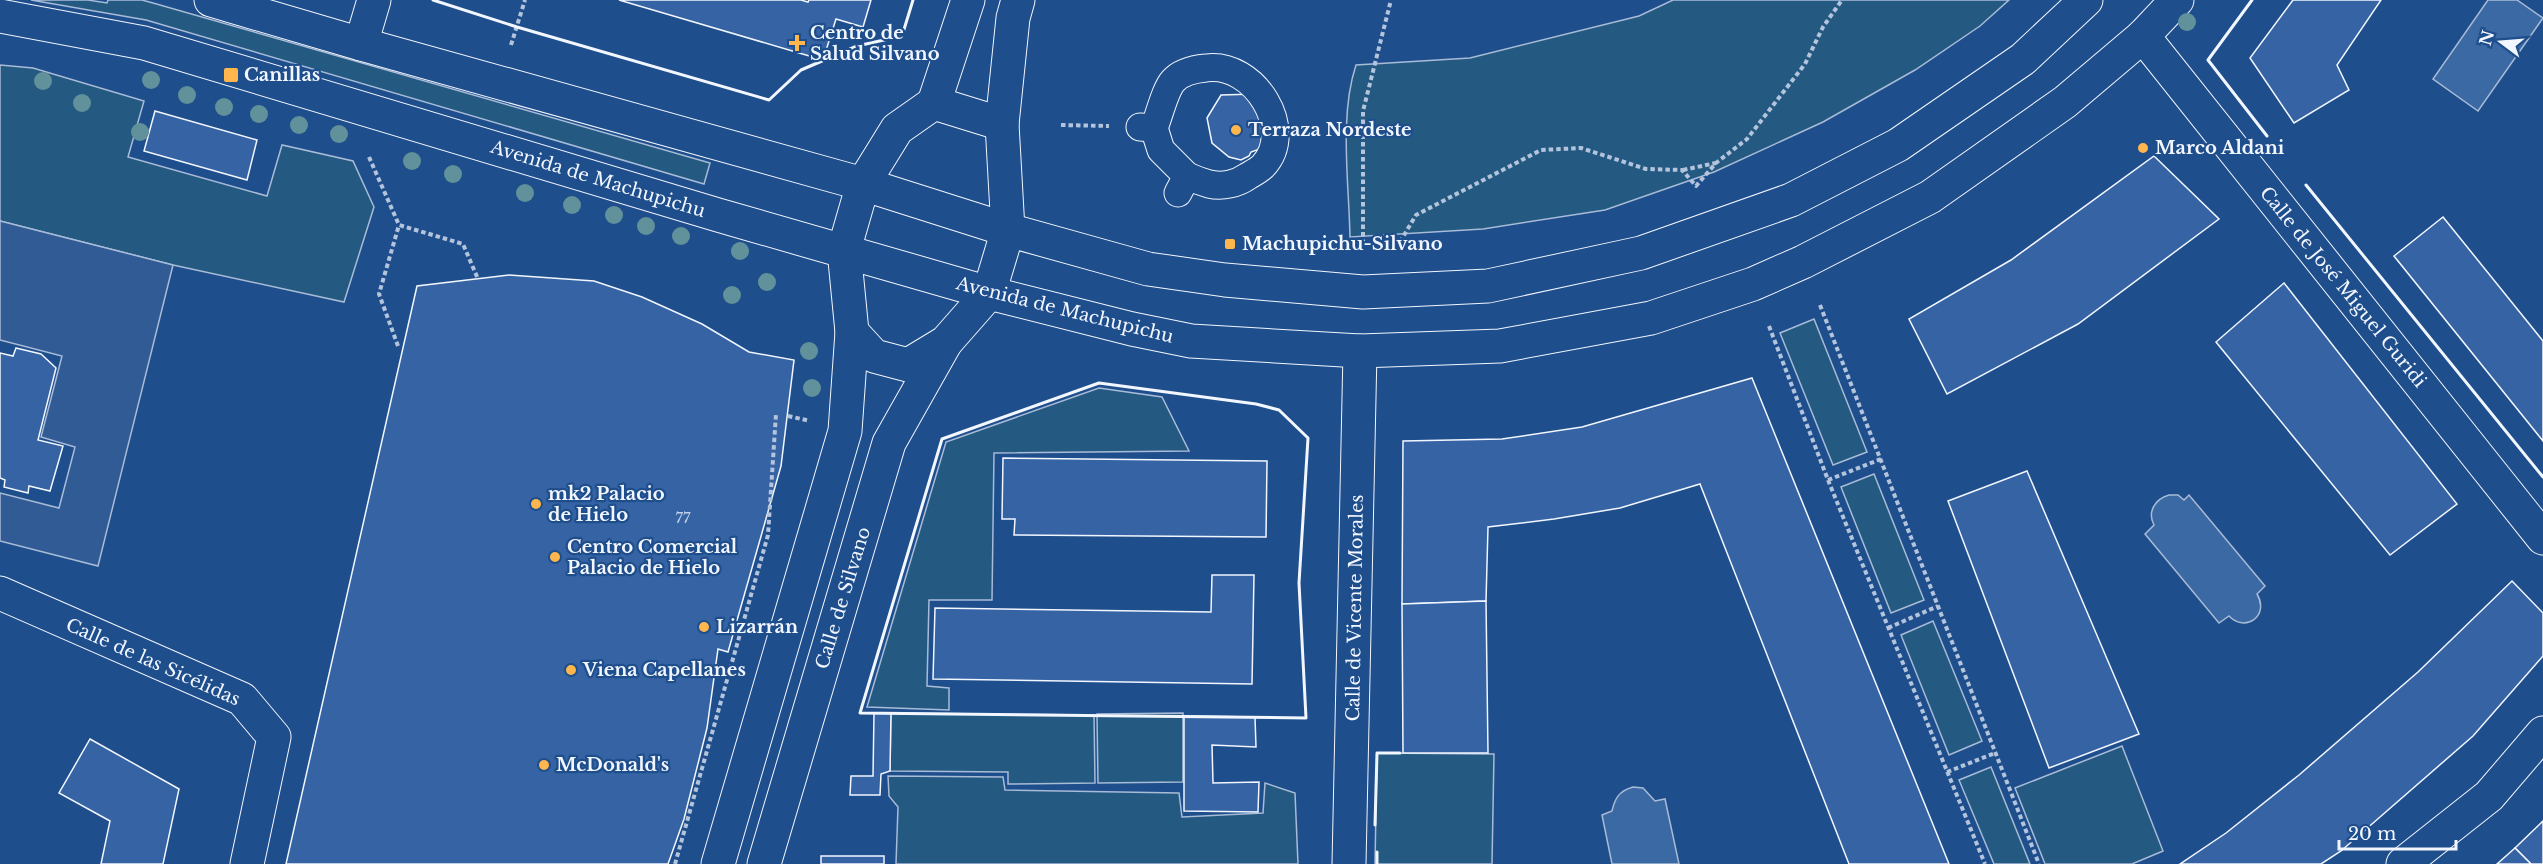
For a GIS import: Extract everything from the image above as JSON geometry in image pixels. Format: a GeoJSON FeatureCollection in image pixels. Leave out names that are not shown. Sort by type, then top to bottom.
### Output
{"type":"FeatureCollection","features":[{"type":"Feature","properties":{"kind":"street"},"geometry":{"type":"LineString","coordinates":[[211,0],[863,184],[1008,230],[1148,269],[1225,280],[1363,292],[1488,286],[1521,279],[1641,253],[1791,200],[1898,145],[2022,59],[2086,0]]}},
{"type":"Feature","properties":{"kind":"street"},"geometry":{"type":"LineString","coordinates":[[361,44],[374,0]]}},
{"type":"Feature","properties":{"kind":"street"},"geometry":{"type":"LineString","coordinates":[[718,864],[845,431],[852,332],[844,250],[863,184],[897,129],[934,104],[968,0]]}},
{"type":"Feature","properties":{"kind":"street"},"geometry":{"type":"LineString","coordinates":[[852,332],[874,356],[908,365],[946,342],[989,293],[1008,230],[1002,124],[1013,18],[1018,0]]}},
{"type":"Feature","properties":{"kind":"street","name":"Avenida de Machupichu"},"geometry":{"type":"LineString","coordinates":[[0,16],[144,43],[718,215],[989,293],[1132,329],[1191,340],[1360,351],[1500,346],[1651,318],[1753,284],[1803,262],[1930,197],[2065,102],[2142,36],[2177,0]]}},
{"type":"Feature","properties":{"kind":"street","name":"Calle de José Miguel Guridi"},"geometry":{"type":"LineString","coordinates":[[2142,36],[2543,538]]}},
{"type":"Feature","properties":{"kind":"street"},"geometry":{"type":"LineString","coordinates":[[1219,66],[1240,74],[1258,88],[1269,107],[1274,128],[1273,146],[1264,165],[1243,179],[1225,185],[1183,184],[1147,127],[1173,81],[1191,69],[1219,66]]}},
{"type":"Feature","properties":{"kind":"street"},"geometry":{"type":"LineString","coordinates":[[934,104],[1002,124]]}},
{"type":"Feature","properties":{"kind":"street","name":"Calle de Silvano"},"geometry":{"type":"LineString","coordinates":[[764,864],[889,443],[946,342]]}},
{"type":"Feature","properties":{"kind":"street","name":"Calle de Vicente Morales"},"geometry":{"type":"LineString","coordinates":[[1350,864],[1360,351]]}},
{"type":"Feature","properties":{"kind":"street","name":"Calle de las Sicélidas"},"geometry":{"type":"LineString","coordinates":[[0,593],[242,699],[274,737],[247,864]]}},
{"type":"Feature","properties":{"kind":"street"},"geometry":{"type":"LineString","coordinates":[[2403,864],[2489,796],[2543,733]]}},
{"type":"Feature","properties":{"kind":"path"},"geometry":{"type":"LineString","coordinates":[[511,45],[525,0]]}},
{"type":"Feature","properties":{"kind":"path"},"geometry":{"type":"LineString","coordinates":[[1363,244],[1363,111],[1391,0]]}},
{"type":"Feature","properties":{"kind":"path"},"geometry":{"type":"LineString","coordinates":[[1682,170],[1696,186],[1716,164],[1747,139],[1805,64],[1823,27],[1842,0]]}},
{"type":"Feature","properties":{"kind":"path"},"geometry":{"type":"LineString","coordinates":[[1061,125],[1147,127]]}},
{"type":"Feature","properties":{"kind":"path"},"geometry":{"type":"LineString","coordinates":[[1400,242],[1416,215],[1541,150],[1581,148],[1646,169],[1682,170],[1716,164]]}},
{"type":"Feature","properties":{"kind":"path"},"geometry":{"type":"LineString","coordinates":[[369,157],[399,225],[379,294],[398,346]]}},
{"type":"Feature","properties":{"kind":"path"},"geometry":{"type":"LineString","coordinates":[[399,225],[463,244],[477,279]]}},
{"type":"Feature","properties":{"kind":"path"},"geometry":{"type":"LineString","coordinates":[[1820,305],[2039,864]]}},
{"type":"Feature","properties":{"kind":"path"},"geometry":{"type":"LineString","coordinates":[[1769,326],[1828,480],[1984,864]]}},
{"type":"Feature","properties":{"kind":"path"},"geometry":{"type":"LineString","coordinates":[[675,864],[768,535],[776,414]]}},
{"type":"Feature","properties":{"kind":"path"},"geometry":{"type":"LineString","coordinates":[[1828,480],[1881,459]]}},
{"type":"Feature","properties":{"kind":"path"},"geometry":{"type":"LineString","coordinates":[[1888,628],[1938,606]]}},
{"type":"Feature","properties":{"kind":"path"},"geometry":{"type":"LineString","coordinates":[[1947,772],[1995,753]]}},
{"type":"Feature","properties":{"kind":"shaded area"},"geometry":{"type":"Polygon","coordinates":[[[31,0],[88,0],[107,3],[108,0],[142,0],[710,163],[704,184],[146,20],[31,0]]]}},
{"type":"Feature","properties":{"kind":"shaded area"},"geometry":{"type":"Polygon","coordinates":[[[1673,0],[2009,0],[1980,26],[1915,70],[1823,122],[1714,172],[1605,210],[1483,229],[1350,237],[1346,128],[1351,85],[1356,65],[1470,58],[1639,16],[1673,0]]]}},
{"type":"Feature","properties":{"kind":"shaded area"},"geometry":{"type":"Polygon","coordinates":[[[2488,0],[2517,0],[2543,18],[2478,111],[2433,79],[2488,0]]]}},
{"type":"Feature","properties":{"kind":"shaded area"},"geometry":{"type":"Polygon","coordinates":[[[0,65],[33,68],[144,101],[128,157],[267,196],[282,145],[353,161],[374,207],[344,302],[173,265],[0,221],[0,65]]]}},
{"type":"Feature","properties":{"kind":"shaded area"},"geometry":{"type":"Polygon","coordinates":[[[0,221],[173,265],[98,566],[0,541],[0,493],[59,508],[75,447],[41,437],[62,356],[0,340],[0,221]]]}},
{"type":"Feature","properties":{"kind":"shaded area"},"geometry":{"type":"Polygon","coordinates":[[[1814,319],[1867,452],[1833,465],[1780,333],[1814,319]]]}},
{"type":"Feature","properties":{"kind":"shaded area"},"geometry":{"type":"Polygon","coordinates":[[[1099,388],[1162,397],[1189,451],[994,453],[992,600],[929,600],[927,686],[949,688],[949,710],[867,707],[946,442],[1099,388]]]}},
{"type":"Feature","properties":{"kind":"shaded area"},"geometry":{"type":"Polygon","coordinates":[[[1874,474],[1924,600],[1891,613],[1841,487],[1874,474]]]}},
{"type":"Feature","properties":{"kind":"shaded area"},"geometry":{"type":"Polygon","coordinates":[[[2169,495],[2178,495],[2184,500],[2189,495],[2265,586],[2257,594],[2260,609],[2254,620],[2242,623],[2229,616],[2219,623],[2145,534],[2154,525],[2151,515],[2156,503],[2169,495]]]}},
{"type":"Feature","properties":{"kind":"shaded area"},"geometry":{"type":"Polygon","coordinates":[[[1933,621],[1982,741],[1949,755],[1901,635],[1933,621]]]}},
{"type":"Feature","properties":{"kind":"shaded area"},"geometry":{"type":"Polygon","coordinates":[[[891,713],[1094,715],[1095,783],[1008,784],[1008,772],[890,771],[891,713]]]}},
{"type":"Feature","properties":{"kind":"shaded area"},"geometry":{"type":"Polygon","coordinates":[[[1183,713],[1183,782],[1098,783],[1097,714],[1183,713]]]}},
{"type":"Feature","properties":{"kind":"shaded area"},"geometry":{"type":"Polygon","coordinates":[[[2122,746],[2163,851],[2132,864],[2045,864],[2015,788],[2122,746]]]}},
{"type":"Feature","properties":{"kind":"shaded area"},"geometry":{"type":"Polygon","coordinates":[[[1377,753],[1494,754],[1492,864],[1375,864],[1377,753]]]}},
{"type":"Feature","properties":{"kind":"shaded area"},"geometry":{"type":"Polygon","coordinates":[[[1991,767],[2030,864],[1994,864],[1959,780],[1991,767]]]}},
{"type":"Feature","properties":{"kind":"shaded area"},"geometry":{"type":"Polygon","coordinates":[[[888,776],[1003,777],[1005,790],[1179,793],[1182,817],[1263,813],[1265,783],[1295,793],[1298,864],[896,864],[898,807],[889,796],[888,776]]]}},
{"type":"Feature","properties":{"kind":"shaded area"},"geometry":{"type":"Polygon","coordinates":[[[1633,787],[1643,788],[1655,801],[1665,799],[1679,864],[1612,864],[1602,815],[1612,811],[1618,796],[1633,787]]]}},
{"type":"Feature","properties":{"kind":"building","name":"Centro de Salud Silvano"},"geometry":{"type":"Polygon","coordinates":[[[619,0],[801,0],[808,2],[809,0],[871,0],[863,27],[836,19],[823,60],[619,0]]]}},
{"type":"Feature","properties":{"kind":"building"},"geometry":{"type":"Polygon","coordinates":[[[2293,0],[2381,0],[2337,65],[2349,90],[2294,123],[2250,58],[2293,0]]]}},
{"type":"Feature","properties":{"kind":"building","name":"Terraza Nordeste"},"geometry":{"type":"Polygon","coordinates":[[[1255,94],[1265,147],[1251,152],[1249,156],[1241,160],[1229,157],[1212,143],[1207,118],[1221,95],[1255,94]]]}},
{"type":"Feature","properties":{"kind":"building"},"geometry":{"type":"Polygon","coordinates":[[[155,111],[257,140],[247,180],[144,151],[155,111]]]}},
{"type":"Feature","properties":{"kind":"building"},"geometry":{"type":"Polygon","coordinates":[[[2154,156],[2219,219],[2078,324],[1947,394],[1909,319],[2011,260],[2154,156]]]}},
{"type":"Feature","properties":{"kind":"building"},"geometry":{"type":"Polygon","coordinates":[[[2443,217],[2543,341],[2543,441],[2394,256],[2443,217]]]}},
{"type":"Feature","properties":{"kind":"building","name":"Centro Comercial Palacio de Hielo"},"geometry":{"type":"Polygon","coordinates":[[[509,275],[594,281],[642,297],[702,324],[749,352],[794,360],[781,466],[728,652],[718,649],[707,728],[684,819],[668,864],[286,864],[417,286],[509,275]]]}},
{"type":"Feature","properties":{"kind":"building"},"geometry":{"type":"Polygon","coordinates":[[[2284,283],[2457,504],[2390,555],[2216,342],[2284,283]]]}},
{"type":"Feature","properties":{"kind":"building"},"geometry":{"type":"Polygon","coordinates":[[[16,348],[41,354],[56,368],[38,440],[63,446],[50,491],[29,486],[28,493],[4,487],[5,480],[0,478],[0,353],[13,356],[16,348]]]}},
{"type":"Feature","properties":{"kind":"building"},"geometry":{"type":"Polygon","coordinates":[[[1752,378],[1949,864],[1849,864],[1700,484],[1620,508],[1488,527],[1486,601],[1402,604],[1403,441],[1502,439],[1582,427],[1752,378]]]}},
{"type":"Feature","properties":{"kind":"building"},"geometry":{"type":"Polygon","coordinates":[[[1003,458],[1267,461],[1266,537],[1014,535],[1015,519],[1002,519],[1003,458]]]}},
{"type":"Feature","properties":{"kind":"building"},"geometry":{"type":"Polygon","coordinates":[[[2027,471],[2139,734],[2049,768],[1948,501],[2027,471]]]}},
{"type":"Feature","properties":{"kind":"building"},"geometry":{"type":"Polygon","coordinates":[[[1212,575],[1254,575],[1252,684],[933,679],[935,608],[1211,612],[1212,575]]]}},
{"type":"Feature","properties":{"kind":"building"},"geometry":{"type":"Polygon","coordinates":[[[2512,581],[2543,613],[2543,656],[2473,736],[2341,851],[2321,864],[2180,864],[2226,833],[2299,775],[2418,672],[2512,581]]]}},
{"type":"Feature","properties":{"kind":"building"},"geometry":{"type":"Polygon","coordinates":[[[1486,601],[1488,753],[1403,753],[1402,604],[1486,601]]]}},
{"type":"Feature","properties":{"kind":"building"},"geometry":{"type":"Polygon","coordinates":[[[874,713],[891,713],[890,771],[881,774],[880,795],[850,795],[851,776],[873,776],[874,713]]]}},
{"type":"Feature","properties":{"kind":"building"},"geometry":{"type":"Polygon","coordinates":[[[1184,716],[1255,717],[1256,747],[1212,745],[1213,783],[1259,782],[1258,812],[1184,811],[1184,716]]]}},
{"type":"Feature","properties":{"kind":"building"},"geometry":{"type":"Polygon","coordinates":[[[90,739],[179,789],[163,864],[101,864],[110,821],[59,793],[90,739]]]}},
{"type":"Feature","properties":{"kind":"building"},"geometry":{"type":"Polygon","coordinates":[[[2543,821],[2543,864],[2531,864],[2515,848],[2543,821]]]}},
{"type":"Feature","properties":{"kind":"building"},"geometry":{"type":"Polygon","coordinates":[[[2515,848],[2531,864],[2497,864],[2515,848]]]}},
{"type":"Feature","properties":{"kind":"building"},"geometry":{"type":"Polygon","coordinates":[[[821,856],[884,856],[884,864],[821,864],[821,856]]]}},
{"type":"Feature","properties":{"kind":"wall"},"geometry":{"type":"LineString","coordinates":[[433,0],[517,27],[769,100],[801,70],[857,46],[902,36],[913,0]]}},
{"type":"Feature","properties":{"kind":"wall"},"geometry":{"type":"LineString","coordinates":[[2252,0],[2208,60],[2267,136]]}},
{"type":"Feature","properties":{"kind":"wall"},"geometry":{"type":"LineString","coordinates":[[2306,185],[2543,477]]}},
{"type":"Feature","properties":{"kind":"wall"},"geometry":{"type":"LineString","coordinates":[[1099,383],[1256,404],[1279,410],[1308,438],[1299,583],[1306,718],[860,713],[942,439],[1099,383]]}},
{"type":"Feature","properties":{"kind":"wall"},"geometry":{"type":"LineString","coordinates":[[1375,825],[1377,753],[1400,753]]}},
{"type":"Feature","properties":{"kind":"wall"},"geometry":{"type":"LineString","coordinates":[[1377,852],[1377,864]]}},
{"type":"Feature","properties":{"kind":"place","name":"Centro de Salud Silvano"},"geometry":{"type":"Point","coordinates":[797,43]}},
{"type":"Feature","properties":{"kind":"place","name":"Canillas"},"geometry":{"type":"Point","coordinates":[231,75]}},
{"type":"Feature","properties":{"kind":"place","name":"Terraza Nordeste"},"geometry":{"type":"Point","coordinates":[1236,130]}},
{"type":"Feature","properties":{"kind":"place","name":"Marco Aldani"},"geometry":{"type":"Point","coordinates":[2143,148]}},
{"type":"Feature","properties":{"kind":"place","name":"Machupichu-Silvano"},"geometry":{"type":"Point","coordinates":[1230,244]}},
{"type":"Feature","properties":{"kind":"place","name":"mk2 Palacio de Hielo"},"geometry":{"type":"Point","coordinates":[536,504]}},
{"type":"Feature","properties":{"kind":"place","name":"Centro Comercial Palacio de Hielo"},"geometry":{"type":"Point","coordinates":[555,557]}},
{"type":"Feature","properties":{"kind":"place","name":"Lizarrán"},"geometry":{"type":"Point","coordinates":[704,627]}},
{"type":"Feature","properties":{"kind":"place","name":"Viena Capellanes"},"geometry":{"type":"Point","coordinates":[571,670]}},
{"type":"Feature","properties":{"kind":"place","name":"McDonald's"},"geometry":{"type":"Point","coordinates":[544,765]}}]}
